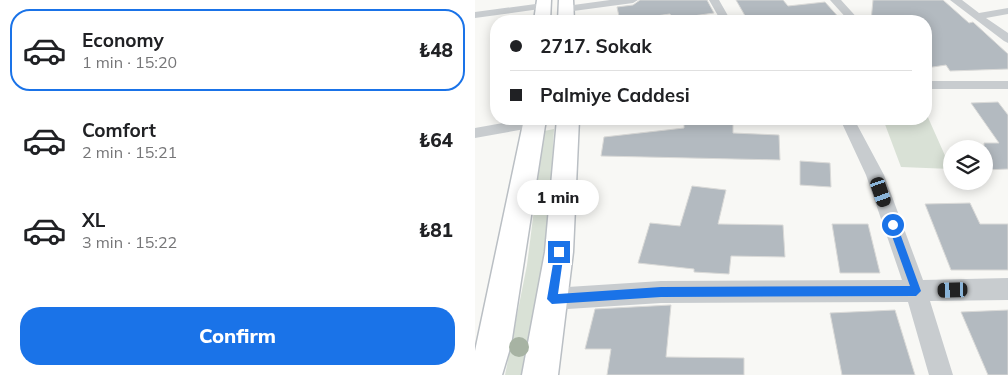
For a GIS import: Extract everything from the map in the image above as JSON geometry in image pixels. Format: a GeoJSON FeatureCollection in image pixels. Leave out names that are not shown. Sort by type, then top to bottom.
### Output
{"type":"FeatureCollection","features":[{"type":"Feature","properties":{"kind":"main road"},"geometry":{"type":"LineString","coordinates":[[484,375],[484,348],[540,125]]}},
{"type":"Feature","properties":{"kind":"main road"},"geometry":{"type":"LineString","coordinates":[[540,375],[559,252],[568,125]]}},
{"type":"Feature","properties":{"kind":"street"},"geometry":{"type":"LineString","coordinates":[[566,10],[633,0]]}},
{"type":"Feature","properties":{"kind":"street"},"geometry":{"type":"LineString","coordinates":[[715,0],[723,15]]}},
{"type":"Feature","properties":{"kind":"street"},"geometry":{"type":"LineString","coordinates":[[835,0],[849,15]]}},
{"type":"Feature","properties":{"kind":"street"},"geometry":{"type":"LineString","coordinates":[[955,0],[1008,39]]}},
{"type":"Feature","properties":{"kind":"street"},"geometry":{"type":"LineString","coordinates":[[475,14],[543,9]]}},
{"type":"Feature","properties":{"kind":"street"},"geometry":{"type":"LineString","coordinates":[[978,16],[1008,11]]}},
{"type":"Feature","properties":{"kind":"street"},"geometry":{"type":"LineString","coordinates":[[932,85],[1008,85]]}},
{"type":"Feature","properties":{"kind":"street"},"geometry":{"type":"LineString","coordinates":[[475,133],[516,125]]}},
{"type":"Feature","properties":{"kind":"street"},"geometry":{"type":"LineString","coordinates":[[850,125],[875,175],[916,291],[941,375]]}},
{"type":"Feature","properties":{"kind":"street"},"geometry":{"type":"LineString","coordinates":[[552,299],[661,292],[1008,289]]}},
{"type":"Feature","properties":{"kind":"shaded area"},"geometry":{"type":"Polygon","coordinates":[[[885,125],[931,125],[943,151],[943,169],[901,167],[885,125]]]}},
{"type":"Feature","properties":{"kind":"shaded area"},"geometry":{"type":"Polygon","coordinates":[[[554,129],[549,228],[523,375],[505,375],[527,265],[544,131],[554,129]]]}},
{"type":"Feature","properties":{"kind":"building"},"geometry":{"type":"Polygon","coordinates":[[[640,0],[707,0],[714,13],[700,15],[619,15],[617,7],[633,5],[640,0]]]}},
{"type":"Feature","properties":{"kind":"building"},"geometry":{"type":"Polygon","coordinates":[[[736,0],[783,0],[788,6],[825,2],[837,15],[745,15],[736,0]]]}},
{"type":"Feature","properties":{"kind":"building"},"geometry":{"type":"Polygon","coordinates":[[[873,0],[943,0],[969,23],[973,22],[1008,54],[1008,69],[950,71],[946,65],[932,67],[932,15],[872,15],[873,0]]]}},
{"type":"Feature","properties":{"kind":"building"},"geometry":{"type":"Polygon","coordinates":[[[998,102],[1008,115],[1008,169],[993,170],[993,143],[999,143],[971,103],[998,102]]]}},
{"type":"Feature","properties":{"kind":"building"},"geometry":{"type":"Polygon","coordinates":[[[684,125],[733,125],[733,133],[779,135],[780,160],[601,156],[604,137],[684,128],[684,125]]]}},
{"type":"Feature","properties":{"kind":"building"},"geometry":{"type":"Polygon","coordinates":[[[800,161],[830,163],[831,187],[800,185],[800,161]]]}},
{"type":"Feature","properties":{"kind":"building"},"geometry":{"type":"Polygon","coordinates":[[[692,186],[726,190],[718,224],[783,225],[785,257],[731,256],[729,274],[694,272],[694,269],[638,263],[650,223],[680,226],[692,186]]]}},
{"type":"Feature","properties":{"kind":"building"},"geometry":{"type":"Polygon","coordinates":[[[970,203],[980,224],[1008,224],[1008,270],[951,270],[925,204],[970,203]]]}},
{"type":"Feature","properties":{"kind":"building"},"geometry":{"type":"Polygon","coordinates":[[[832,224],[868,224],[880,273],[840,273],[832,224]]]}},
{"type":"Feature","properties":{"kind":"building"},"geometry":{"type":"Polygon","coordinates":[[[671,305],[666,357],[744,358],[744,375],[607,375],[611,349],[585,349],[595,309],[671,305]]]}},
{"type":"Feature","properties":{"kind":"building"},"geometry":{"type":"Polygon","coordinates":[[[895,310],[915,375],[842,375],[830,313],[895,310]]]}},
{"type":"Feature","properties":{"kind":"building"},"geometry":{"type":"Polygon","coordinates":[[[1008,310],[1008,375],[988,375],[961,312],[1008,310]]]}},
{"type":"Feature","properties":{"kind":"route"},"geometry":{"type":"LineString","coordinates":[[559,252],[552,299],[661,292],[916,291],[893,225]]}}]}
